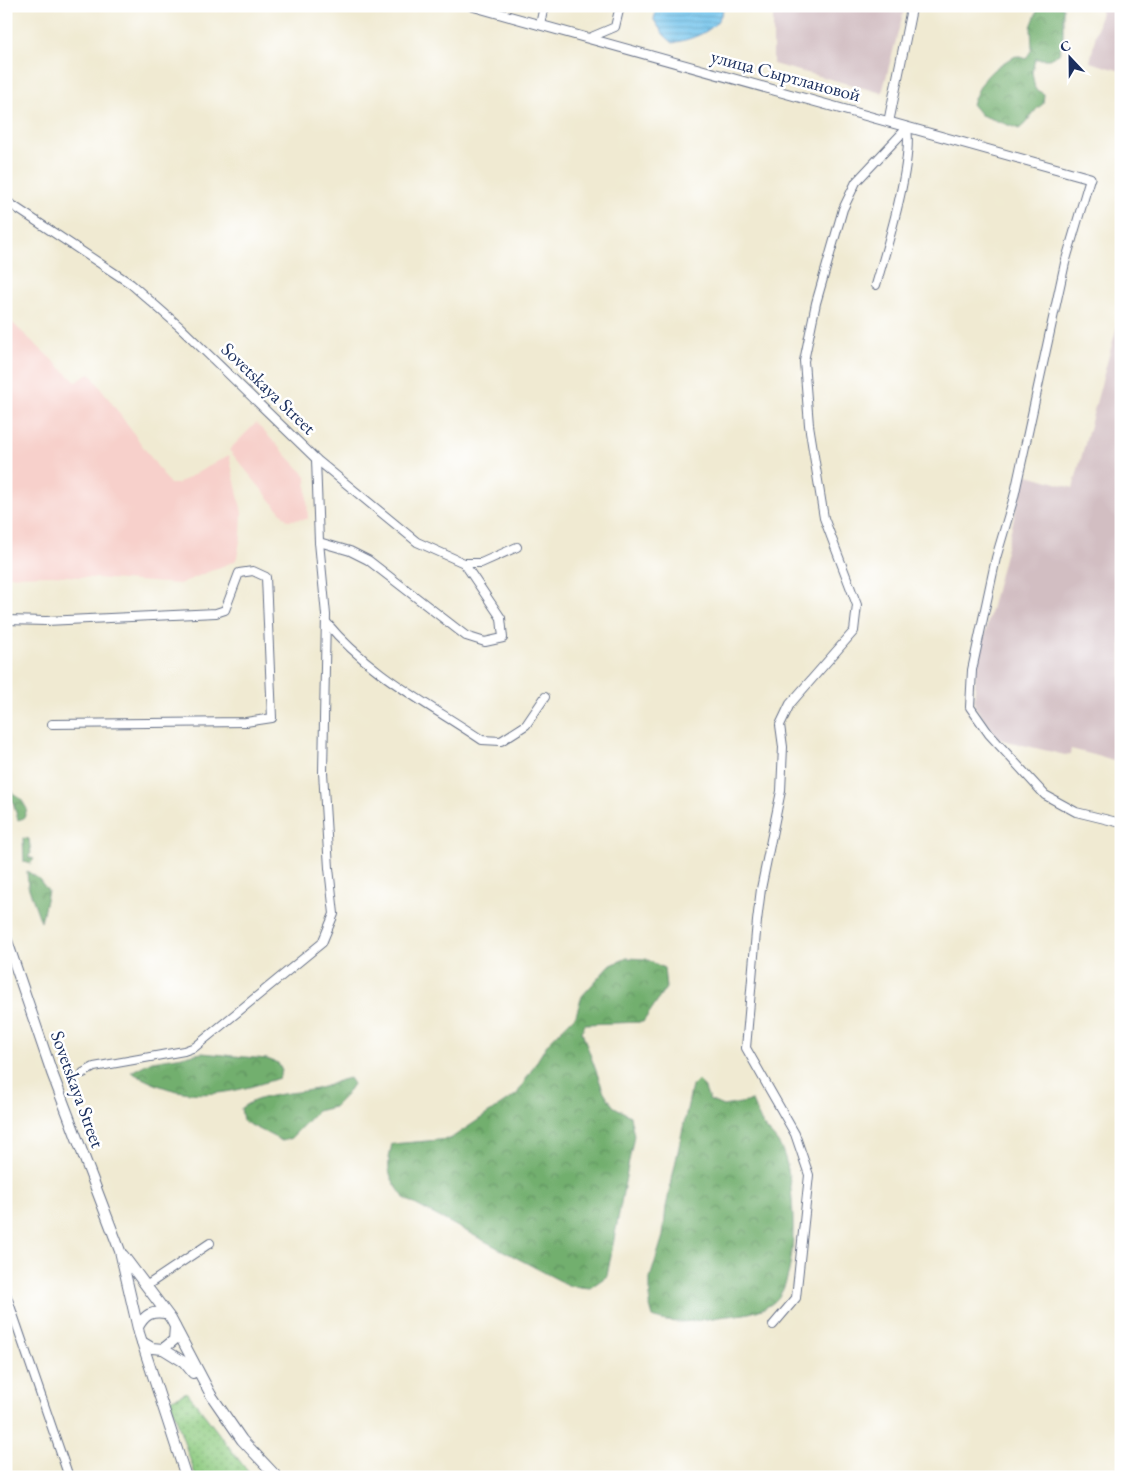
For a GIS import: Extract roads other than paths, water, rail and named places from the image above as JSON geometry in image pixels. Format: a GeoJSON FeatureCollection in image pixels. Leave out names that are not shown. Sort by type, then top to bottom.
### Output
{"type":"FeatureCollection","features":[{"type":"Feature","properties":{"kind":"main road","name":"Sovetskaya Street"},"geometry":{"type":"LineString","coordinates":[[6,938],[52,1073],[120,1251],[142,1342],[186,1477]]}},
{"type":"Feature","properties":{"kind":"main road","name":"Sovetskaya Street"},"geometry":{"type":"LineString","coordinates":[[120,1251],[175,1326],[211,1395]]}},
{"type":"Feature","properties":{"kind":"main road"},"geometry":{"type":"LineString","coordinates":[[138,1327],[143,1318],[149,1314],[165,1314]]}},
{"type":"Feature","properties":{"kind":"main road"},"geometry":{"type":"LineString","coordinates":[[152,1376],[152,1366],[163,1349],[174,1340],[175,1326]]}},
{"type":"Feature","properties":{"kind":"main road"},"geometry":{"type":"LineString","coordinates":[[142,1342],[152,1348],[163,1349],[184,1362],[211,1395],[242,1440],[277,1477]]}},
{"type":"Feature","properties":{"kind":"street","name":"улица Сыртлановой"},"geometry":{"type":"LineString","coordinates":[[472,6],[889,120],[907,128],[1090,178]]}},
{"type":"Feature","properties":{"kind":"street"},"geometry":{"type":"LineString","coordinates":[[540,24],[544,6]]}},
{"type":"Feature","properties":{"kind":"street"},"geometry":{"type":"LineString","coordinates":[[589,38],[614,27],[620,6]]}},
{"type":"Feature","properties":{"kind":"street"},"geometry":{"type":"LineString","coordinates":[[889,120],[912,6]]}},
{"type":"Feature","properties":{"kind":"street"},"geometry":{"type":"LineString","coordinates":[[876,285],[910,142],[907,128]]}},
{"type":"Feature","properties":{"kind":"street"},"geometry":{"type":"LineString","coordinates":[[773,1325],[796,1298],[809,1175],[795,1134],[746,1048],[757,922],[761,889],[780,791],[783,747],[780,726],[790,704],[854,631],[857,605],[824,518],[809,425],[804,361],[816,303],[843,209],[856,182],[907,128]]}},
{"type":"Feature","properties":{"kind":"street"},"geometry":{"type":"LineString","coordinates":[[1090,178],[1065,264],[1016,488],[994,568],[972,670],[970,707],[989,734],[1045,795],[1076,812],[1121,823]]}},
{"type":"Feature","properties":{"kind":"street","name":"Sovetskaya Street"},"geometry":{"type":"LineString","coordinates":[[6,201],[131,284],[180,327],[316,459],[417,542],[464,563]]}},
{"type":"Feature","properties":{"kind":"street"},"geometry":{"type":"LineString","coordinates":[[83,1074],[94,1067],[184,1051],[195,1047],[322,943],[334,914],[323,772],[326,622],[319,542],[316,459]]}},
{"type":"Feature","properties":{"kind":"street"},"geometry":{"type":"LineString","coordinates":[[319,542],[350,551],[368,560],[466,636],[485,642],[503,638],[501,618],[464,563]]}},
{"type":"Feature","properties":{"kind":"street"},"geometry":{"type":"LineString","coordinates":[[464,563],[481,563],[517,547]]}},
{"type":"Feature","properties":{"kind":"street"},"geometry":{"type":"LineString","coordinates":[[6,620],[63,621],[216,613],[225,610],[239,573],[253,571],[266,577],[272,718],[246,722],[52,724]]}},
{"type":"Feature","properties":{"kind":"street"},"geometry":{"type":"LineString","coordinates":[[326,622],[346,647],[376,671],[482,740],[501,741],[526,725],[545,697]]}},
{"type":"Feature","properties":{"kind":"street"},"geometry":{"type":"LineString","coordinates":[[146,1286],[210,1243]]}},
{"type":"Feature","properties":{"kind":"street"},"geometry":{"type":"LineString","coordinates":[[6,1294],[69,1477]]}},
{"type":"Feature","properties":{"kind":"water"},"geometry":{"type":"Polygon","coordinates":[[[656,6],[724,6],[717,22],[705,32],[690,39],[673,43],[664,35],[654,20],[656,6]]]}}]}
